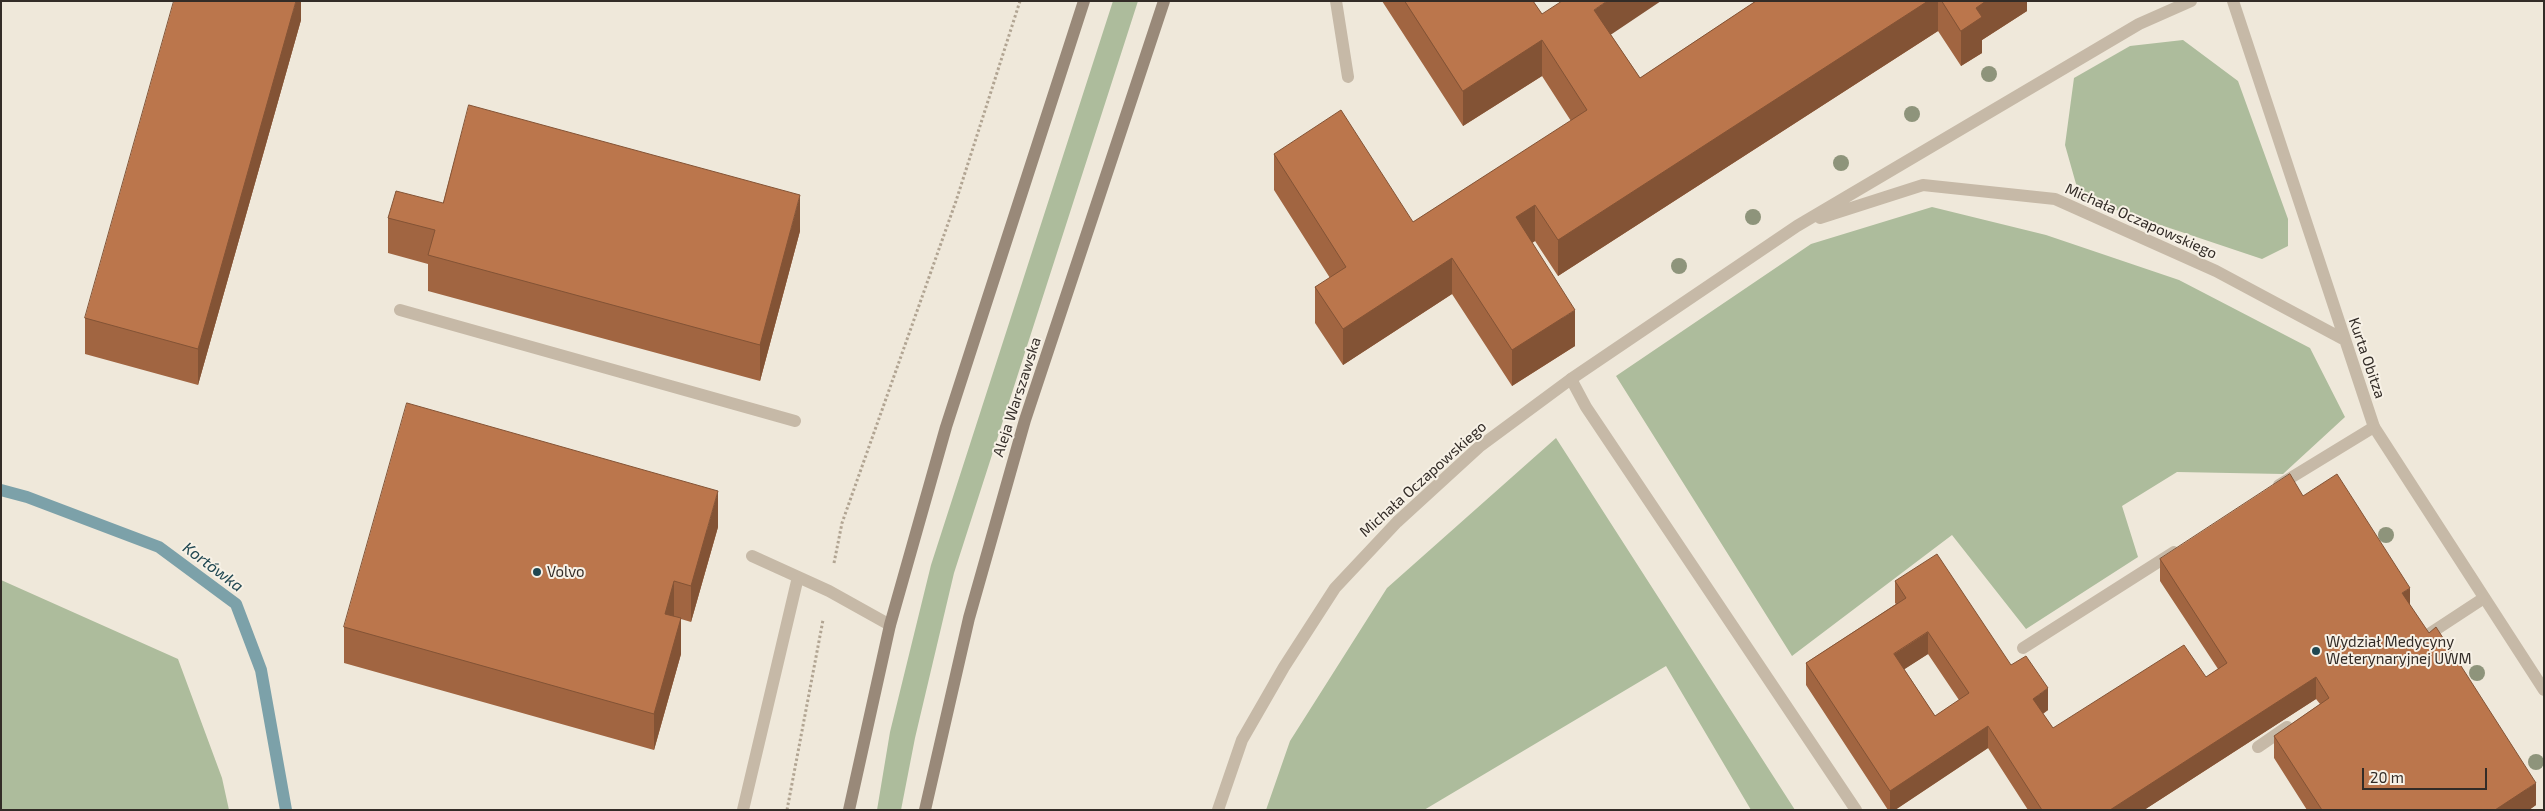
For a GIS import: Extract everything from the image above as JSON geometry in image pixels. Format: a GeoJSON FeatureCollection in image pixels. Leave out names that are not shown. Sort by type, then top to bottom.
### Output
{"type":"FeatureCollection","features":[{"type":"Feature","properties":{"kind":"main road"},"geometry":{"type":"LineString","coordinates":[[849,810],[890,625],[946,427],[1084,1]]}},
{"type":"Feature","properties":{"kind":"main road","name":"Aleja Warszawska"},"geometry":{"type":"LineString","coordinates":[[925,810],[968,618],[1025,420],[1164,1]]}},
{"type":"Feature","properties":{"kind":"street"},"geometry":{"type":"LineString","coordinates":[[1336,1],[1348,77]]}},
{"type":"Feature","properties":{"kind":"street","name":"Michała Oczapowskiego"},"geometry":{"type":"LineString","coordinates":[[1218,810],[1242,740],[1284,667],[1341,580],[1397,522],[1479,447],[1571,379],[1797,226],[2139,24],[2191,1]]}},
{"type":"Feature","properties":{"kind":"street","name":"Kurta Obitza"},"geometry":{"type":"LineString","coordinates":[[2233,1],[2343,339],[2374,428],[2544,690]]}},
{"type":"Feature","properties":{"kind":"street","name":"Michała Oczapowskiego"},"geometry":{"type":"LineString","coordinates":[[1797,226],[1923,185],[2055,200],[2216,272],[2343,339]]}},
{"type":"Feature","properties":{"kind":"street"},"geometry":{"type":"LineString","coordinates":[[400,310],[795,421]]}},
{"type":"Feature","properties":{"kind":"street"},"geometry":{"type":"LineString","coordinates":[[1571,379],[1591,416],[1856,810]]}},
{"type":"Feature","properties":{"kind":"street"},"geometry":{"type":"LineString","coordinates":[[2274,492],[2374,428]]}},
{"type":"Feature","properties":{"kind":"street"},"geometry":{"type":"LineString","coordinates":[[2023,648],[2182,546]]}},
{"type":"Feature","properties":{"kind":"street"},"geometry":{"type":"LineString","coordinates":[[752,556],[829,591],[890,625]]}},
{"type":"Feature","properties":{"kind":"street"},"geometry":{"type":"LineString","coordinates":[[743,810],[798,577]]}},
{"type":"Feature","properties":{"kind":"street"},"geometry":{"type":"LineString","coordinates":[[2412,645],[2484,598]]}},
{"type":"Feature","properties":{"kind":"street"},"geometry":{"type":"LineString","coordinates":[[2258,747],[2299,720]]}},
{"type":"Feature","properties":{"kind":"path"},"geometry":{"type":"LineString","coordinates":[[787,810],[842,523],[956,202],[1020,1]]}},
{"type":"Feature","properties":{"kind":"green space"},"geometry":{"type":"Polygon","coordinates":[[[1113,1],[1138,1],[954,573],[915,738],[901,810],[877,810],[890,732],[931,565],[1113,1]]]}},
{"type":"Feature","properties":{"kind":"green space"},"geometry":{"type":"Polygon","coordinates":[[[2183,40],[2238,81],[2288,219],[2288,246],[2262,259],[2080,198],[2065,145],[2074,78],[2130,46],[2183,40]]]}},
{"type":"Feature","properties":{"kind":"green space"},"geometry":{"type":"Polygon","coordinates":[[[1932,207],[2046,235],[2179,280],[2310,348],[2345,417],[2283,474],[2177,472],[2122,506],[2138,557],[2026,629],[1952,535],[1792,656],[1616,376],[1811,244],[1932,207]]]}},
{"type":"Feature","properties":{"kind":"green space"},"geometry":{"type":"Polygon","coordinates":[[[1556,438],[1795,810],[1751,810],[1666,666],[1424,810],[1266,810],[1290,741],[1387,588],[1556,438]]]}},
{"type":"Feature","properties":{"kind":"green space"},"geometry":{"type":"Polygon","coordinates":[[[1,580],[178,659],[222,778],[229,810],[1,810],[1,580]]]}},
{"type":"Feature","properties":{"kind":"building"},"geometry":{"type":"Polygon","coordinates":[[[174,1],[296,1],[198,349],[85,318],[174,1]]]}},
{"type":"Feature","properties":{"kind":"building"},"geometry":{"type":"Polygon","coordinates":[[[1405,1],[1533,1],[1542,14],[1562,1],[1607,1],[1594,10],[1640,78],[1756,1],[1928,1],[1558,240],[1535,205],[1516,217],[1575,310],[1512,350],[1452,258],[1343,329],[1315,287],[1346,267],[1274,154],[1341,110],[1413,222],[1587,110],[1542,40],[1463,91],[1405,1]]]}},
{"type":"Feature","properties":{"kind":"building"},"geometry":{"type":"Polygon","coordinates":[[[1942,1],[1986,1],[1976,8],[1982,17],[1961,31],[1942,1]]]}},
{"type":"Feature","properties":{"kind":"building"},"geometry":{"type":"Polygon","coordinates":[[[469,105],[800,195],[760,345],[428,255],[435,230],[388,218],[396,191],[443,203],[469,105]]]}},
{"type":"Feature","properties":{"kind":"building","name":"Volvo"},"geometry":{"type":"Polygon","coordinates":[[[407,403],[718,491],[691,586],[674,581],[665,614],[681,618],[654,714],[344,627],[407,403]]]}},
{"type":"Feature","properties":{"kind":"building","name":"Wydział Medycyny Weterynaryjnej UWM"},"geometry":{"type":"Polygon","coordinates":[[[2290,474],[2303,496],[2337,474],[2410,588],[2402,593],[2429,633],[2436,627],[2536,783],[2495,810],[2322,810],[2274,736],[2329,698],[2316,677],[2110,810],[2042,810],[1988,726],[1890,791],[1806,663],[1906,598],[1895,581],[1937,554],[2011,665],[2026,656],[2048,688],[2033,699],[2053,728],[2184,645],[2206,677],[2227,663],[2160,559],[2290,474]],[[1928,632],[1894,654],[1935,716],[1969,693],[1928,632]]]}},
{"type":"Feature","properties":{"kind":"waterway","name":"Kortówka"},"geometry":{"type":"LineString","coordinates":[[1,490],[27,497],[159,547],[236,604],[261,670],[286,810]]}},
{"type":"Feature","properties":{"kind":"place","name":"Volvo"},"geometry":{"type":"Point","coordinates":[537,572]}},
{"type":"Feature","properties":{"kind":"place","name":"Wydział Medycyny Weterynaryjnej UWM"},"geometry":{"type":"Point","coordinates":[2316,651]}}]}
